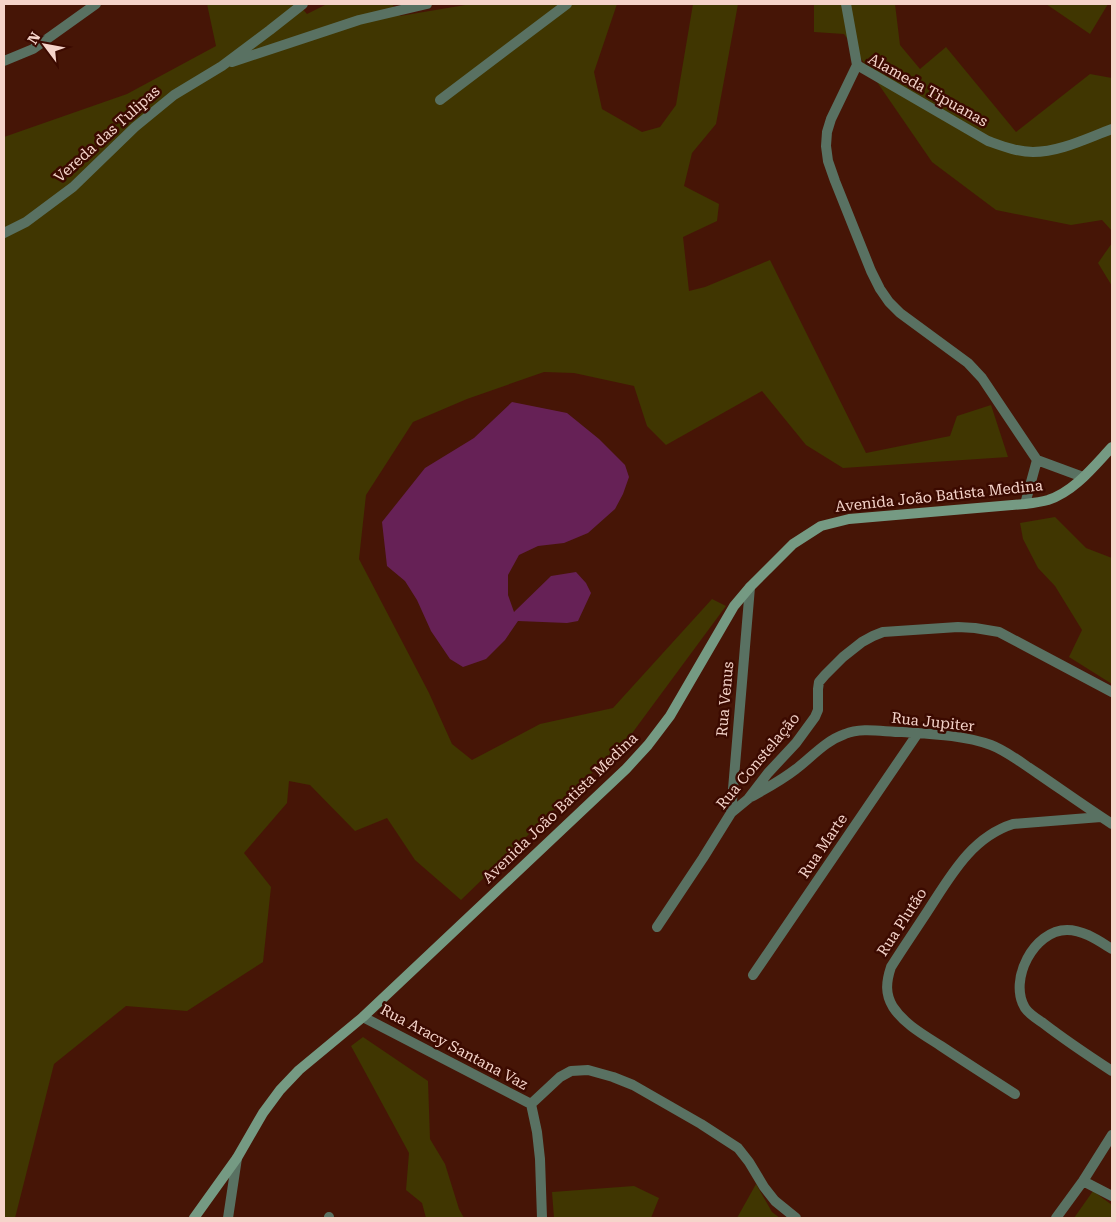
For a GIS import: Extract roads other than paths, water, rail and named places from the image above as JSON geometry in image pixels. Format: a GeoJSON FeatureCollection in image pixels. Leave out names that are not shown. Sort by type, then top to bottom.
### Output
{"type":"FeatureCollection","features":[{"type":"Feature","properties":{"kind":"main road","name":"Avenida João Batista Medina"},"geometry":{"type":"LineString","coordinates":[[194,1218],[237,1158],[263,1113],[280,1090],[299,1070],[364,1017],[648,745],[670,716],[734,606],[793,544],[821,526],[849,519],[1025,504],[1049,500],[1067,490],[1083,477],[1112,447]]}},
{"type":"Feature","properties":{"kind":"street"},"geometry":{"type":"LineString","coordinates":[[4,61],[32,49],[96,4]]}},
{"type":"Feature","properties":{"kind":"street","name":"Vereda das Tulipas"},"geometry":{"type":"LineString","coordinates":[[4,233],[26,222],[72,186],[135,127],[174,95],[222,66],[303,4]]}},
{"type":"Feature","properties":{"kind":"street"},"geometry":{"type":"LineString","coordinates":[[222,66],[359,20],[427,4]]}},
{"type":"Feature","properties":{"kind":"street"},"geometry":{"type":"LineString","coordinates":[[440,100],[567,4]]}},
{"type":"Feature","properties":{"kind":"street"},"geometry":{"type":"LineString","coordinates":[[846,4],[857,65]]}},
{"type":"Feature","properties":{"kind":"street","name":"Alameda Tipuanas"},"geometry":{"type":"LineString","coordinates":[[1036,460],[982,378],[968,363],[900,313],[880,289],[835,181],[828,160],[827,132],[831,119],[857,65],[988,141],[1008,148],[1033,152],[1057,149],[1112,129]]}},
{"type":"Feature","properties":{"kind":"street"},"geometry":{"type":"LineString","coordinates":[[1025,504],[1036,460],[1083,477]]}},
{"type":"Feature","properties":{"kind":"street","name":"Rua Venus"},"geometry":{"type":"LineString","coordinates":[[731,813],[750,588]]}},
{"type":"Feature","properties":{"kind":"street","name":"Rua Constelação"},"geometry":{"type":"LineString","coordinates":[[657,927],[731,813],[748,799],[768,772],[796,743],[814,717],[818,710],[819,682],[843,657],[873,636],[883,632],[958,628],[974,628],[999,632],[1112,692]]}},
{"type":"Feature","properties":{"kind":"street","name":"Rua Jupiter"},"geometry":{"type":"LineString","coordinates":[[748,799],[777,783],[830,741],[846,733],[865,730],[918,733],[976,740],[993,746],[1112,824]]}},
{"type":"Feature","properties":{"kind":"street","name":"Rua Marte"},"geometry":{"type":"LineString","coordinates":[[753,975],[918,733]]}},
{"type":"Feature","properties":{"kind":"street","name":"Rua Plutão"},"geometry":{"type":"LineString","coordinates":[[1015,1094],[917,1030],[899,1016],[889,998],[886,987],[887,977],[891,967],[961,861],[987,836],[1013,824],[1101,817]]}},
{"type":"Feature","properties":{"kind":"street"},"geometry":{"type":"LineString","coordinates":[[1112,949],[1075,930],[1061,930],[1053,933],[1040,941],[1027,959],[1019,985],[1021,998],[1026,1010],[1053,1031],[1112,1071]]}},
{"type":"Feature","properties":{"kind":"street","name":"Rua Aracy Santana Vaz"},"geometry":{"type":"LineString","coordinates":[[364,1017],[532,1104]]}},
{"type":"Feature","properties":{"kind":"street"},"geometry":{"type":"LineString","coordinates":[[542,1218],[540,1159],[532,1104],[560,1077],[571,1071],[588,1070],[613,1077],[633,1086],[701,1124],[738,1148],[775,1201],[796,1218]]}},
{"type":"Feature","properties":{"kind":"street"},"geometry":{"type":"LineString","coordinates":[[1056,1218],[1083,1181],[1112,1135]]}},
{"type":"Feature","properties":{"kind":"street"},"geometry":{"type":"LineString","coordinates":[[228,1218],[237,1158]]}},
{"type":"Feature","properties":{"kind":"street"},"geometry":{"type":"LineString","coordinates":[[1083,1181],[1112,1196]]}}]}
